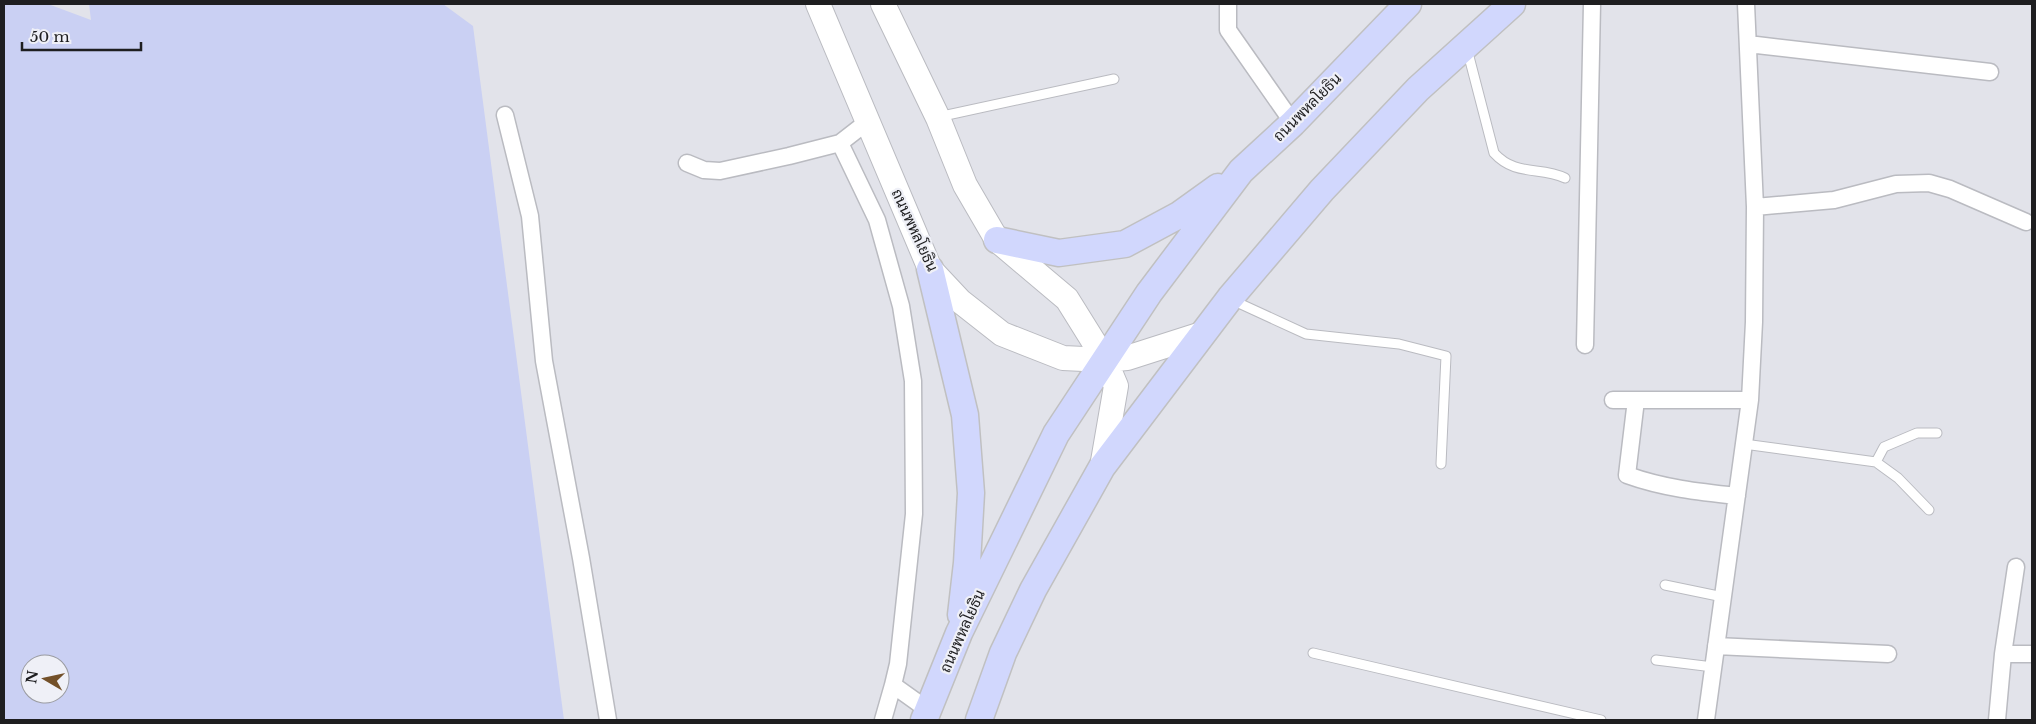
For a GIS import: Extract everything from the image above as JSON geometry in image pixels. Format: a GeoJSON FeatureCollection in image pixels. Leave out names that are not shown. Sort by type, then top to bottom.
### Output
{"type":"FeatureCollection","features":[{"type":"Feature","properties":{"kind":"main road","name":"ถนนพหลโยธิน"},"geometry":{"type":"LineString","coordinates":[[818,4],[930,269],[960,301],[1002,334],[1063,358],[1104,360],[1126,358],[1202,334]]}},
{"type":"Feature","properties":{"kind":"main road"},"geometry":{"type":"LineString","coordinates":[[883,4],[938,118],[965,185],[997,240],[1067,299],[1104,360],[1116,386],[1102,467]]}},
{"type":"Feature","properties":{"kind":"main road","name":"ถนนพหลโยธิน"},"geometry":{"type":"LineString","coordinates":[[926,715],[959,633],[1056,434],[1148,293],[1241,171],[1293,123],[1408,4]]}},
{"type":"Feature","properties":{"kind":"main road"},"geometry":{"type":"LineString","coordinates":[[979,720],[1004,653],[1033,590],[1102,467],[1230,298],[1322,190],[1418,89],[1512,4]]}},
{"type":"Feature","properties":{"kind":"main road"},"geometry":{"type":"LineString","coordinates":[[997,240],[1058,253],[1125,244],[1179,215],[1241,171]]}},
{"type":"Feature","properties":{"kind":"main road"},"geometry":{"type":"LineString","coordinates":[[930,269],[965,415],[971,493],[967,563],[959,633]]}},
{"type":"Feature","properties":{"kind":"street"},"geometry":{"type":"LineString","coordinates":[[1228,4],[1228,30],[1293,123]]}},
{"type":"Feature","properties":{"kind":"street"},"geometry":{"type":"LineString","coordinates":[[1585,346],[1592,4]]}},
{"type":"Feature","properties":{"kind":"street"},"geometry":{"type":"LineString","coordinates":[[1706,720],[1750,400],[1754,322],[1755,207],[1746,4]]}},
{"type":"Feature","properties":{"kind":"street"},"geometry":{"type":"LineString","coordinates":[[1748,44],[1990,72]]}},
{"type":"Feature","properties":{"kind":"street"},"geometry":{"type":"LineString","coordinates":[[505,115],[530,216],[544,362],[581,558],[608,720]]}},
{"type":"Feature","properties":{"kind":"street"},"geometry":{"type":"LineString","coordinates":[[687,164],[704,170],[720,171],[840,143],[867,122]]}},
{"type":"Feature","properties":{"kind":"street"},"geometry":{"type":"LineString","coordinates":[[840,143],[877,220],[902,306],[913,381],[914,514],[898,664],[883,720]]}},
{"type":"Feature","properties":{"kind":"street"},"geometry":{"type":"LineString","coordinates":[[1755,207],[1834,200],[1896,184],[1929,183],[1950,189],[2026,222]]}},
{"type":"Feature","properties":{"kind":"street"},"geometry":{"type":"LineString","coordinates":[[1614,400],[1750,400]]}},
{"type":"Feature","properties":{"kind":"street"},"geometry":{"type":"LineString","coordinates":[[1636,400],[1627,475],[1648,483],[1689,491],[1737,496]]}},
{"type":"Feature","properties":{"kind":"street"},"geometry":{"type":"LineString","coordinates":[[1996,720],[2003,654],[2016,567]]}},
{"type":"Feature","properties":{"kind":"street"},"geometry":{"type":"LineString","coordinates":[[1716,646],[1888,654]]}},
{"type":"Feature","properties":{"kind":"street"},"geometry":{"type":"LineString","coordinates":[[2003,654],[2032,654]]}},
{"type":"Feature","properties":{"kind":"street"},"geometry":{"type":"LineString","coordinates":[[893,685],[926,715]]}},
{"type":"Feature","properties":{"kind":"lane"},"geometry":{"type":"LineString","coordinates":[[1466,44],[1494,153],[1503,164],[1530,172],[1556,174],[1565,178]]}},
{"type":"Feature","properties":{"kind":"lane"},"geometry":{"type":"LineString","coordinates":[[938,118],[1114,79]]}},
{"type":"Feature","properties":{"kind":"lane"},"geometry":{"type":"LineString","coordinates":[[1230,298],[1306,334],[1399,344],[1446,356],[1440,464]]}},
{"type":"Feature","properties":{"kind":"lane"},"geometry":{"type":"LineString","coordinates":[[1876,462],[1884,447],[1917,433],[1937,433]]}},
{"type":"Feature","properties":{"kind":"lane"},"geometry":{"type":"LineString","coordinates":[[1744,444],[1876,462],[1898,478],[1929,510]]}},
{"type":"Feature","properties":{"kind":"lane"},"geometry":{"type":"LineString","coordinates":[[1665,585],[1723,597]]}},
{"type":"Feature","properties":{"kind":"lane"},"geometry":{"type":"LineString","coordinates":[[1313,653],[1571,716],[1601,720]]}},
{"type":"Feature","properties":{"kind":"lane"},"geometry":{"type":"LineString","coordinates":[[1656,660],[1713,667]]}},
{"type":"Feature","properties":{"kind":"shaded area"},"geometry":{"type":"Polygon","coordinates":[[[4,4],[48,4],[91,20],[89,4],[443,4],[473,26],[564,720],[4,720],[4,4]]]}}]}
